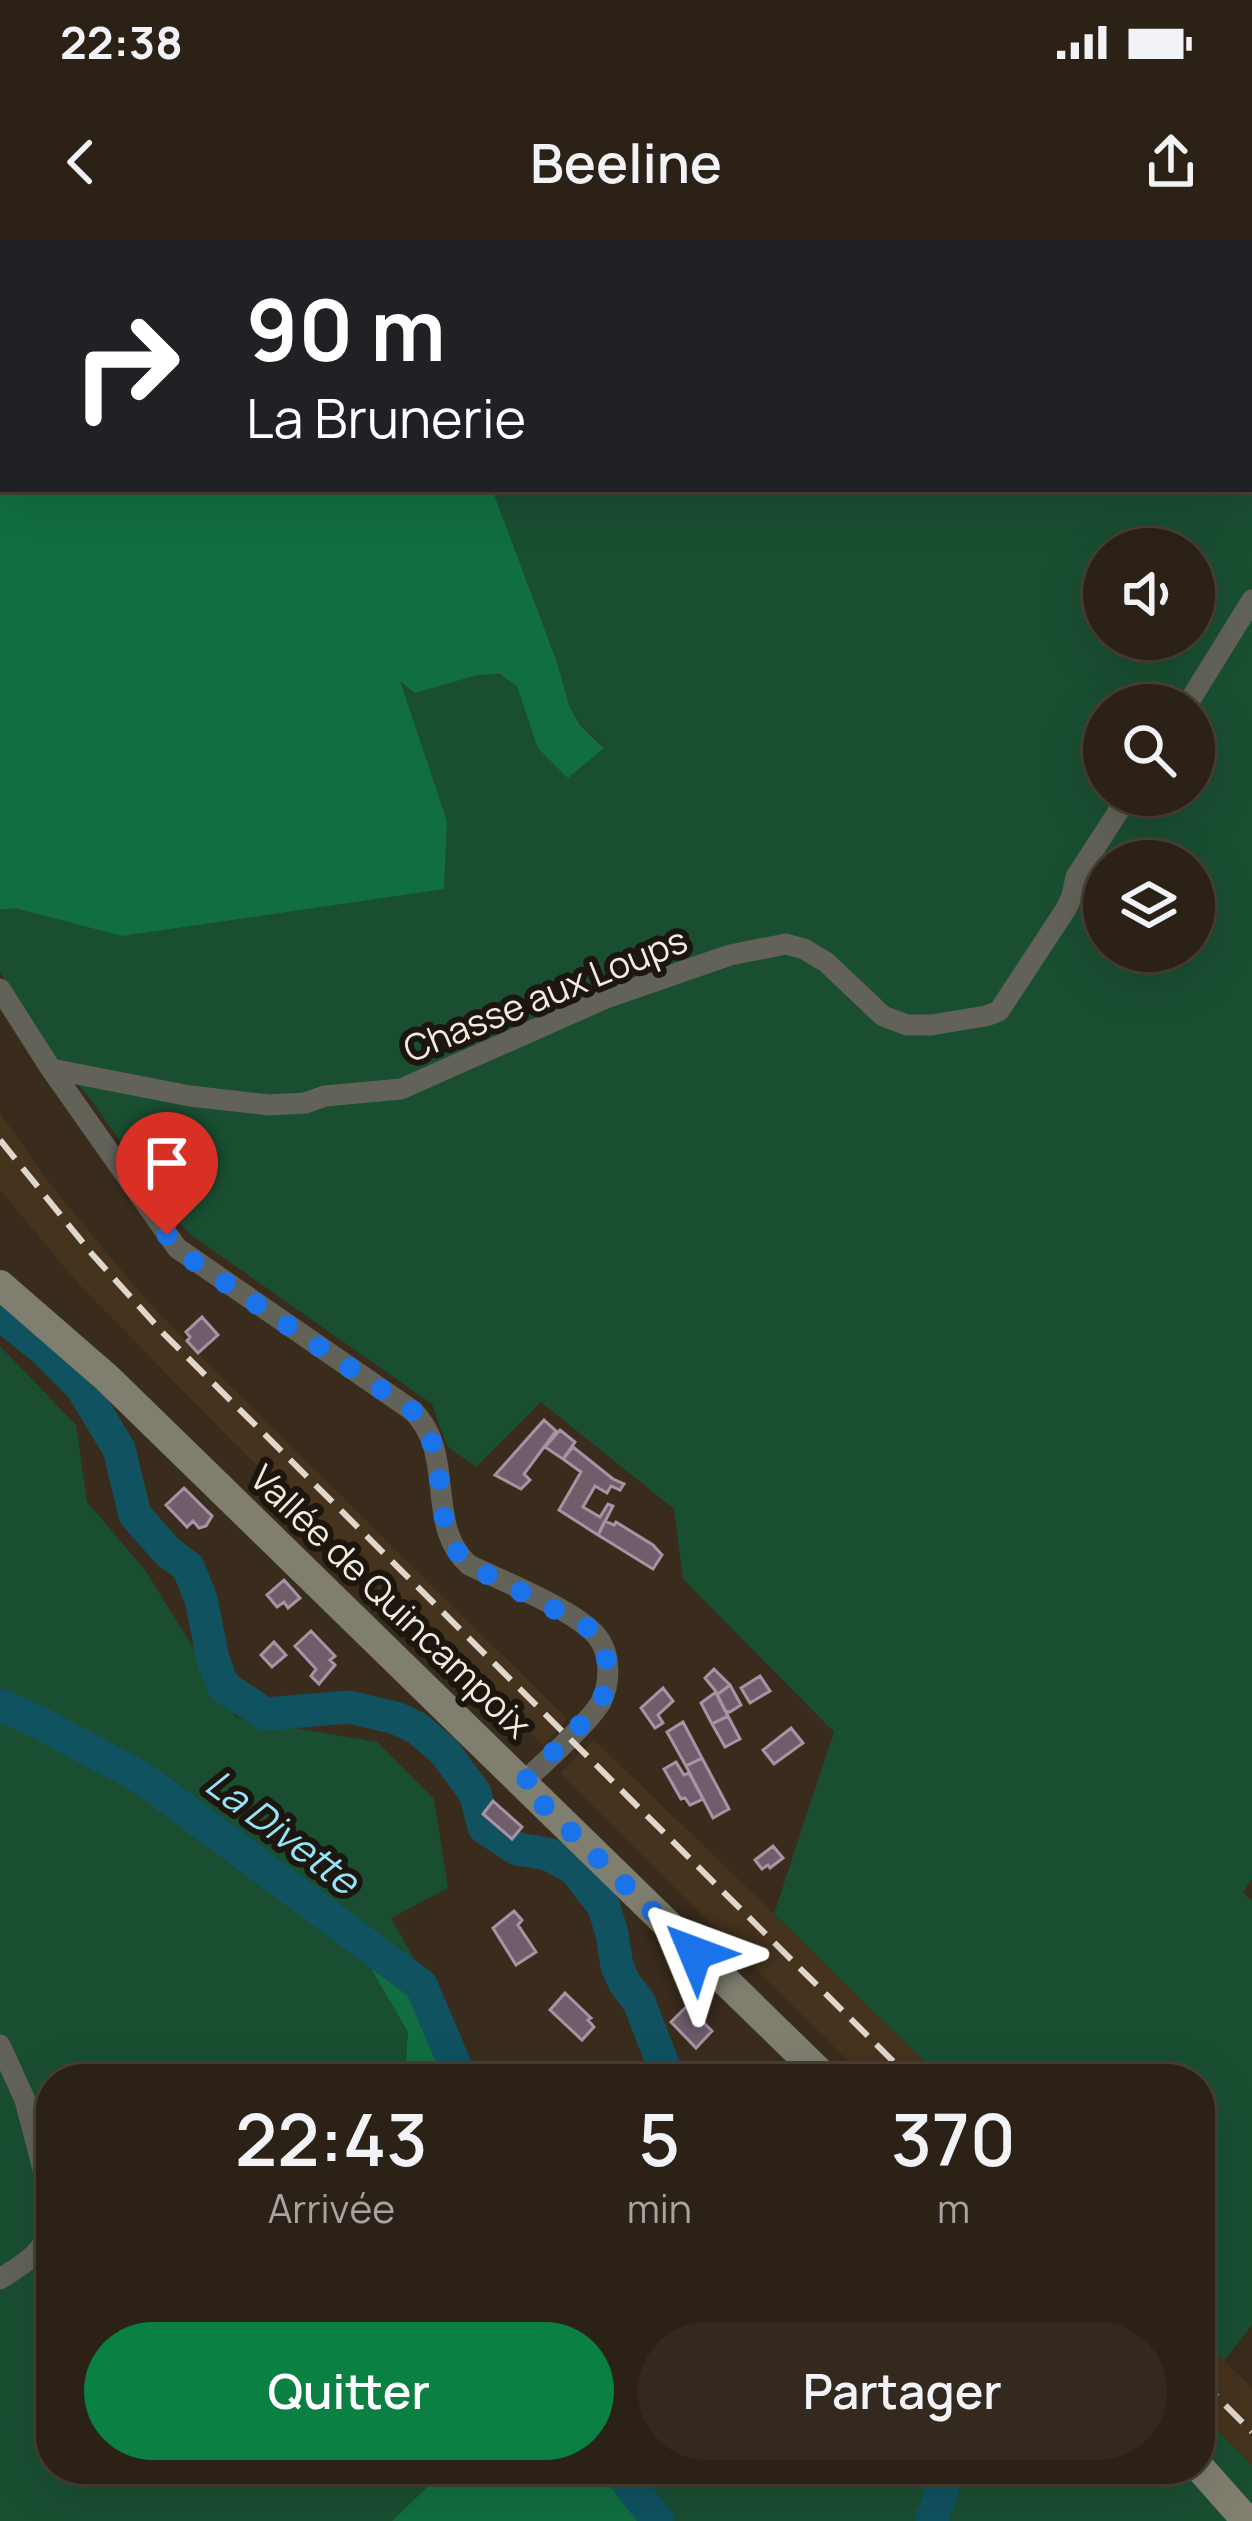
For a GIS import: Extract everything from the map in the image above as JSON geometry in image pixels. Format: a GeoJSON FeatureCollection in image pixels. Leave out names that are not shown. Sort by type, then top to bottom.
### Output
{"type":"FeatureCollection","features":[{"type":"Feature","properties":{"kind":"main road","name":"Vallée de Quincampoix"},"geometry":{"type":"LineString","coordinates":[[0,1285],[106,1378],[811,2064]]}},
{"type":"Feature","properties":{"kind":"main road"},"geometry":{"type":"LineString","coordinates":[[1214,2484],[1246,2521]]}},
{"type":"Feature","properties":{"kind":"street"},"geometry":{"type":"LineString","coordinates":[[1200,684],[1252,600]]}},
{"type":"Feature","properties":{"kind":"street","name":"Chasse aux Loups"},"geometry":{"type":"LineString","coordinates":[[51,1069],[190,1096],[269,1105],[400,1089],[606,998],[730,956],[786,944],[826,962],[883,1016],[908,1025],[986,1016],[1000,1011],[1013,991],[1066,909],[1076,877],[1115,816]]}},
{"type":"Feature","properties":{"kind":"street"},"geometry":{"type":"LineString","coordinates":[[0,989],[177,1248],[423,1420],[434,1442],[447,1531],[458,1555],[585,1625],[598,1637],[608,1678],[598,1707],[522,1784]]}},
{"type":"Feature","properties":{"kind":"street"},"geometry":{"type":"LineString","coordinates":[[0,2045],[25,2100],[36,2142]]}},
{"type":"Feature","properties":{"kind":"street"},"geometry":{"type":"LineString","coordinates":[[0,2279],[36,2254]]}},
{"type":"Feature","properties":{"kind":"shaded area"},"geometry":{"type":"Polygon","coordinates":[[[0,1113],[53,1188],[141,1294],[567,1719],[543,1745],[78,1283],[0,1190],[0,1113]]]}},
{"type":"Feature","properties":{"kind":"shaded area"},"geometry":{"type":"Polygon","coordinates":[[[594,1740],[927,2064],[851,2064],[560,1773],[594,1740]]]}},
{"type":"Feature","properties":{"kind":"shaded area"},"geometry":{"type":"Polygon","coordinates":[[[1215,2352],[1252,2388],[1252,2465],[1215,2429],[1215,2352]]]}},
{"type":"Feature","properties":{"kind":"green space"},"geometry":{"type":"Polygon","coordinates":[[[0,492],[493,492],[569,705],[579,724],[604,748],[568,778],[538,748],[517,686],[499,674],[477,675],[415,693],[400,681],[447,821],[444,889],[122,936],[15,908],[0,910],[0,492]]]}},
{"type":"Feature","properties":{"kind":"green space"},"geometry":{"type":"Polygon","coordinates":[[[493,492],[1252,492],[1252,1879],[1243,1892],[1252,1901],[1252,2325],[1224,2361],[1215,2352],[1215,2064],[927,2064],[774,1914],[834,1732],[683,1579],[674,1509],[541,1402],[476,1467],[447,1446],[432,1404],[191,1235],[173,1216],[92,1101],[50,1052],[0,972],[0,910],[447,821],[398,679],[416,693],[467,676],[494,674],[516,685],[538,747],[604,747],[579,723],[493,492]]]}},
{"type":"Feature","properties":{"kind":"green space"},"geometry":{"type":"Polygon","coordinates":[[[0,1346],[76,1425],[87,1502],[145,1570],[237,1718],[377,1742],[434,1799],[448,1888],[391,1918],[474,2064],[36,2064],[36,2484],[1215,2484],[1215,2429],[1252,2465],[1252,2521],[0,2521],[0,1346]]]}},
{"type":"Feature","properties":{"kind":"green space"},"geometry":{"type":"Polygon","coordinates":[[[350,1932],[421,1985],[455,2064],[406,2064],[408,2032],[350,1932]]]}},
{"type":"Feature","properties":{"kind":"green space"},"geometry":{"type":"Polygon","coordinates":[[[430,2484],[615,2484],[648,2521],[392,2521],[430,2484]]]}},
{"type":"Feature","properties":{"kind":"building"},"geometry":{"type":"Polygon","coordinates":[[[202,1317],[218,1335],[198,1353],[186,1332],[202,1317]]]}},
{"type":"Feature","properties":{"kind":"building"},"geometry":{"type":"Polygon","coordinates":[[[544,1420],[556,1431],[524,1474],[530,1480],[521,1489],[495,1475],[544,1420]]]}},
{"type":"Feature","properties":{"kind":"building"},"geometry":{"type":"Polygon","coordinates":[[[560,1430],[575,1442],[563,1459],[545,1447],[560,1430]]]}},
{"type":"Feature","properties":{"kind":"building"},"geometry":{"type":"Polygon","coordinates":[[[573,1447],[624,1484],[620,1490],[611,1486],[607,1493],[595,1486],[583,1507],[600,1517],[608,1504],[613,1506],[598,1535],[559,1510],[581,1472],[563,1459],[573,1447]]]}},
{"type":"Feature","properties":{"kind":"building"},"geometry":{"type":"Polygon","coordinates":[[[184,1488],[212,1516],[206,1526],[199,1528],[193,1521],[187,1527],[166,1505],[184,1488]]]}},
{"type":"Feature","properties":{"kind":"building"},"geometry":{"type":"Polygon","coordinates":[[[605,1521],[616,1522],[653,1545],[662,1555],[653,1569],[598,1535],[605,1521]]]}},
{"type":"Feature","properties":{"kind":"building"},"geometry":{"type":"Polygon","coordinates":[[[284,1580],[300,1598],[288,1608],[284,1602],[277,1607],[267,1595],[284,1580]]]}},
{"type":"Feature","properties":{"kind":"building"},"geometry":{"type":"Polygon","coordinates":[[[311,1631],[335,1656],[330,1660],[335,1665],[319,1684],[311,1676],[316,1669],[295,1646],[311,1631]]]}},
{"type":"Feature","properties":{"kind":"building"},"geometry":{"type":"Polygon","coordinates":[[[274,1642],[286,1655],[272,1667],[261,1655],[274,1642]]]}},
{"type":"Feature","properties":{"kind":"building"},"geometry":{"type":"Polygon","coordinates":[[[714,1669],[730,1685],[718,1694],[705,1678],[714,1669]]]}},
{"type":"Feature","properties":{"kind":"building"},"geometry":{"type":"Polygon","coordinates":[[[760,1676],[770,1691],[750,1703],[741,1688],[760,1676]]]}},
{"type":"Feature","properties":{"kind":"building"},"geometry":{"type":"Polygon","coordinates":[[[730,1685],[741,1705],[730,1712],[717,1695],[730,1685]]]}},
{"type":"Feature","properties":{"kind":"building"},"geometry":{"type":"Polygon","coordinates":[[[663,1688],[673,1701],[658,1715],[663,1723],[655,1728],[641,1708],[663,1688]]]}},
{"type":"Feature","properties":{"kind":"building"},"geometry":{"type":"Polygon","coordinates":[[[716,1692],[728,1716],[712,1724],[701,1703],[716,1692]]]}},
{"type":"Feature","properties":{"kind":"building"},"geometry":{"type":"Polygon","coordinates":[[[728,1716],[740,1739],[725,1747],[712,1724],[728,1716]]]}},
{"type":"Feature","properties":{"kind":"building"},"geometry":{"type":"Polygon","coordinates":[[[683,1722],[702,1758],[686,1766],[667,1732],[683,1722]]]}},
{"type":"Feature","properties":{"kind":"building"},"geometry":{"type":"Polygon","coordinates":[[[791,1728],[803,1743],[774,1764],[763,1750],[791,1728]]]}},
{"type":"Feature","properties":{"kind":"building"},"geometry":{"type":"Polygon","coordinates":[[[702,1758],[729,1809],[713,1818],[686,1766],[702,1758]]]}},
{"type":"Feature","properties":{"kind":"building"},"geometry":{"type":"Polygon","coordinates":[[[676,1762],[684,1775],[689,1773],[703,1799],[690,1805],[681,1799],[664,1769],[676,1762]]]}},
{"type":"Feature","properties":{"kind":"building"},"geometry":{"type":"Polygon","coordinates":[[[493,1801],[522,1827],[512,1839],[483,1814],[493,1801]]]}},
{"type":"Feature","properties":{"kind":"building"},"geometry":{"type":"Polygon","coordinates":[[[773,1846],[783,1858],[762,1869],[755,1860],[773,1846]]]}},
{"type":"Feature","properties":{"kind":"building"},"geometry":{"type":"Polygon","coordinates":[[[514,1911],[536,1952],[516,1965],[493,1928],[514,1911]]]}},
{"type":"Feature","properties":{"kind":"building"},"geometry":{"type":"Polygon","coordinates":[[[565,1993],[591,2018],[594,2027],[582,2040],[550,2010],[565,1993]]]}},
{"type":"Feature","properties":{"kind":"building"},"geometry":{"type":"Polygon","coordinates":[[[687,2006],[712,2031],[696,2048],[671,2022],[687,2006]]]}},
{"type":"Feature","properties":{"kind":"waterway","name":"La Divette"},"geometry":{"type":"LineString","coordinates":[[0,1314],[81,1386],[119,1449],[135,1515],[188,1567],[223,1686],[265,1714],[349,1707],[396,1718],[417,1728],[444,1751],[475,1793],[484,1827],[517,1849],[548,1854],[575,1869],[604,1907],[617,1966],[639,2002],[663,2064]]}},
{"type":"Feature","properties":{"kind":"waterway","name":"La Divette"},"geometry":{"type":"LineString","coordinates":[[0,1705],[142,1778],[421,1985],[455,2064]]}},
{"type":"Feature","properties":{"kind":"waterway","name":"La Divette"},"geometry":{"type":"LineString","coordinates":[[629,2484],[658,2521]]}},
{"type":"Feature","properties":{"kind":"waterway","name":"La Divette"},"geometry":{"type":"LineString","coordinates":[[932,2521],[943,2484]]}},
{"type":"Feature","properties":{"kind":"railway"},"geometry":{"type":"LineString","coordinates":[[0,1140],[164,1334],[896,2064]]}},
{"type":"Feature","properties":{"kind":"railway"},"geometry":{"type":"LineString","coordinates":[[1215,2395],[1252,2432]]}},
{"type":"Feature","properties":{"kind":"route"},"geometry":{"type":"LineString","coordinates":[[167,1235],[192,1260],[423,1420],[438,1461],[447,1531],[458,1555],[560,1610],[598,1637],[608,1678],[598,1707],[522,1784],[695,1953]]}}]}
